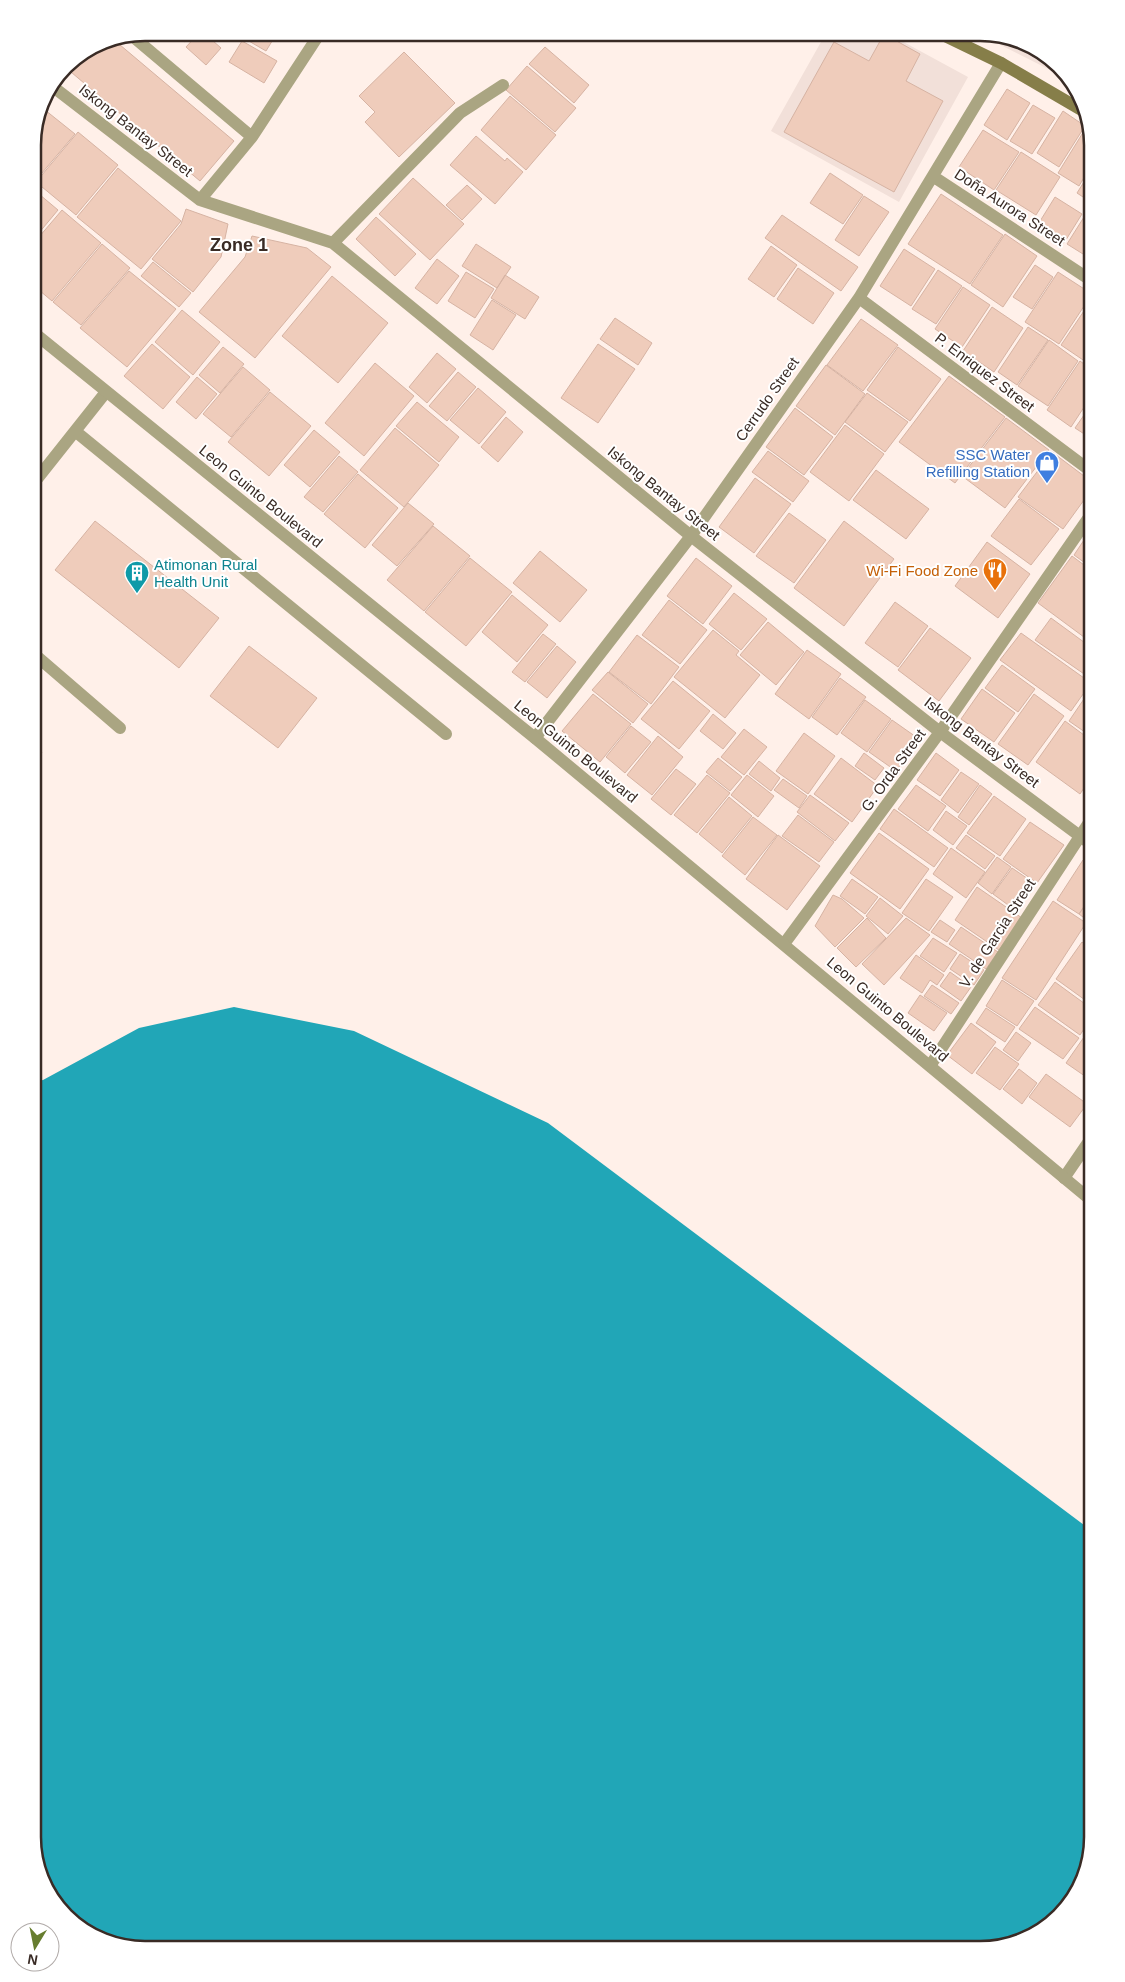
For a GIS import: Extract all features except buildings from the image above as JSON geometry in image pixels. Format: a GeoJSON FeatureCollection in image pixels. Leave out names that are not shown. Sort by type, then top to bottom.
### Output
{"type":"FeatureCollection","features":[{"type":"Feature","properties":{"kind":"main road"},"geometry":{"type":"LineString","coordinates":[[955,41],[1001,63],[1076,107]]}},
{"type":"Feature","properties":{"kind":"street"},"geometry":{"type":"LineString","coordinates":[[200,200],[252,137],[314,41]]}},
{"type":"Feature","properties":{"kind":"street"},"geometry":{"type":"LineString","coordinates":[[139,42],[252,137]]}},
{"type":"Feature","properties":{"kind":"street","name":"Cerrudo Street"},"geometry":{"type":"LineString","coordinates":[[536,738],[691,536],[859,298],[934,177],[1001,63]]}},
{"type":"Feature","properties":{"kind":"street"},"geometry":{"type":"LineString","coordinates":[[333,243],[460,113],[503,85]]}},
{"type":"Feature","properties":{"kind":"street","name":"Iskong Bantay Street"},"geometry":{"type":"LineString","coordinates":[[57,90],[200,200],[333,243],[691,536],[940,732],[1084,839]]}},
{"type":"Feature","properties":{"kind":"street","name":"Doña Aurora Street"},"geometry":{"type":"LineString","coordinates":[[934,177],[1084,276]]}},
{"type":"Feature","properties":{"kind":"street","name":"P. Enriquez Street"},"geometry":{"type":"LineString","coordinates":[[859,298],[1084,466]]}},
{"type":"Feature","properties":{"kind":"street","name":"Leon Guinto Boulevard"},"geometry":{"type":"LineString","coordinates":[[41,339],[536,738],[1084,1194]]}},
{"type":"Feature","properties":{"kind":"street"},"geometry":{"type":"LineString","coordinates":[[41,474],[106,392]]}},
{"type":"Feature","properties":{"kind":"street"},"geometry":{"type":"LineString","coordinates":[[75,431],[446,734]]}},
{"type":"Feature","properties":{"kind":"street","name":"G. Orda Street"},"geometry":{"type":"LineString","coordinates":[[784,944],[940,732],[1084,525]]}},
{"type":"Feature","properties":{"kind":"street"},"geometry":{"type":"LineString","coordinates":[[41,660],[120,728]]}},
{"type":"Feature","properties":{"kind":"street","name":"V. de Garcia Street"},"geometry":{"type":"LineString","coordinates":[[930,1066],[1084,830]]}},
{"type":"Feature","properties":{"kind":"street"},"geometry":{"type":"LineString","coordinates":[[1064,1178],[1084,1149]]}},
{"type":"Feature","properties":{"kind":"shaded area"},"geometry":{"type":"Polygon","coordinates":[[[822,41],[902,41],[968,77],[899,202],[771,131],[822,41]]]}},
{"type":"Feature","properties":{"kind":"shaded area"},"geometry":{"type":"Polygon","coordinates":[[[996,42],[1026,52],[1052,71],[996,42]]]}},
{"type":"Feature","properties":{"kind":"water"},"geometry":{"type":"Polygon","coordinates":[[[234,1007],[354,1031],[548,1123],[1084,1525],[1083,1850],[1076,1876],[1070,1889],[1053,1910],[1026,1930],[1000,1939],[986,1941],[139,1941],[125,1939],[99,1930],[77,1915],[67,1905],[52,1883],[43,1857],[41,1836],[41,1080],[139,1028],[234,1007]]]}},
{"type":"Feature","properties":{"kind":"place","name":"SSC Water Refilling Station"},"geometry":{"type":"Point","coordinates":[1047,484]}},
{"type":"Feature","properties":{"kind":"place","name":"Wi-Fi Food Zone"},"geometry":{"type":"Point","coordinates":[995,591]}},
{"type":"Feature","properties":{"kind":"place","name":"Atimonan Rural Health Unit"},"geometry":{"type":"Point","coordinates":[137,594]}},
{"type":"Feature","properties":{"kind":"district","name":"Zone 1"},"geometry":{"type":"Point","coordinates":[239,245]}}]}
